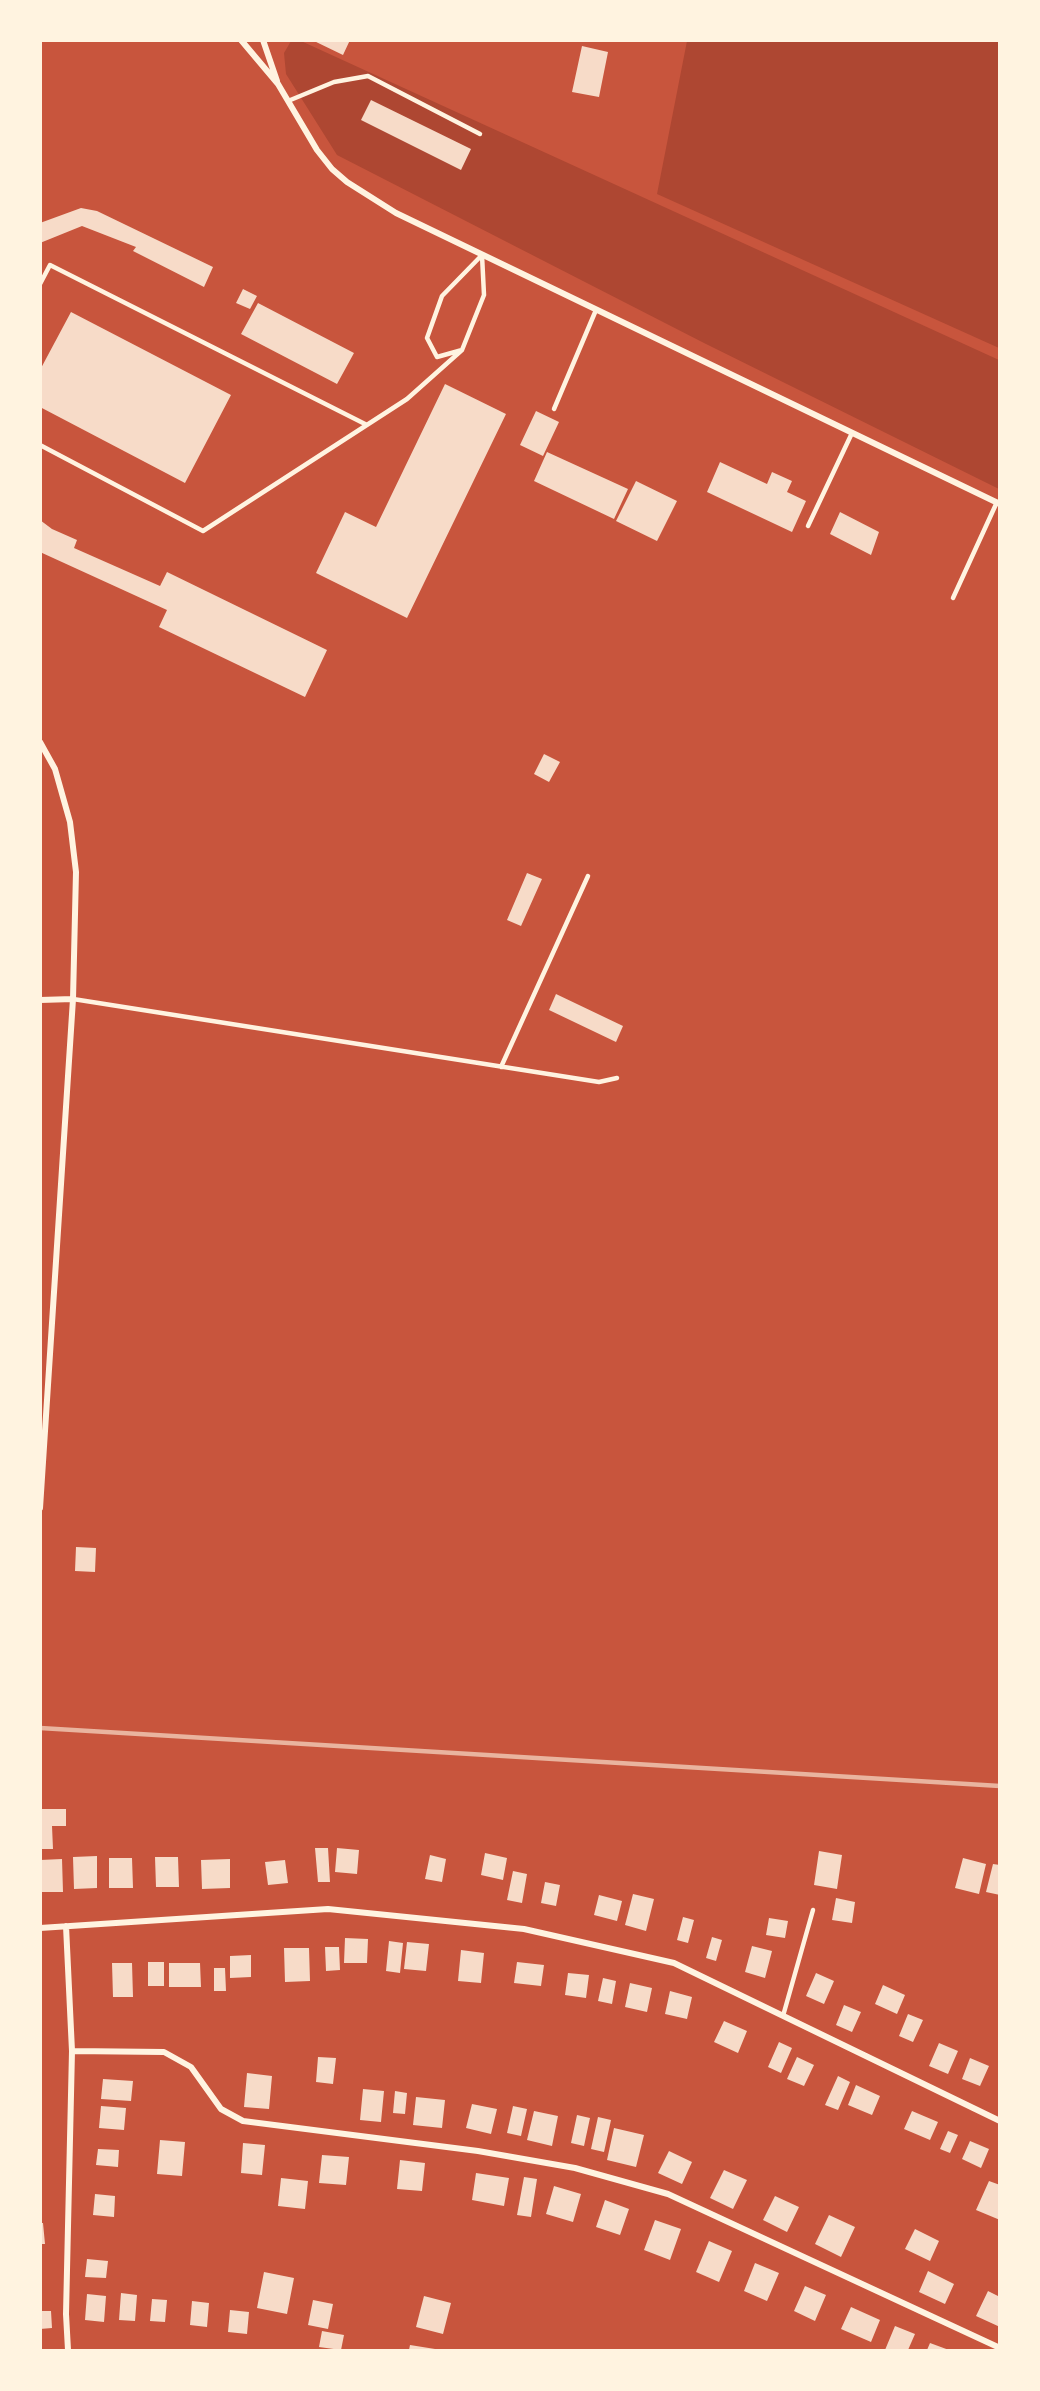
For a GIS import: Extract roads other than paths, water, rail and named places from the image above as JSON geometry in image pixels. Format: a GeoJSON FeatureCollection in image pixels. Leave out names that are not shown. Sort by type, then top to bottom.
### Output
{"type":"FeatureCollection","features":[{"type":"Feature","properties":{"kind":"street"},"geometry":{"type":"LineString","coordinates":[[241,40],[278,84]]}},
{"type":"Feature","properties":{"kind":"street"},"geometry":{"type":"LineString","coordinates":[[263,40],[278,84],[317,150],[332,169],[347,182],[396,213],[998,503]]}},
{"type":"Feature","properties":{"kind":"street"},"geometry":{"type":"LineString","coordinates":[[40,742],[55,769],[70,822],[76,872],[73,999],[40,1508]]}},
{"type":"Feature","properties":{"kind":"street"},"geometry":{"type":"LineString","coordinates":[[40,1000],[73,999]]}},
{"type":"Feature","properties":{"kind":"street"},"geometry":{"type":"LineString","coordinates":[[40,1928],[328,1909],[524,1929],[674,1964],[999,2121]]}},
{"type":"Feature","properties":{"kind":"street"},"geometry":{"type":"LineString","coordinates":[[66,1926],[72,2051],[66,2302],[68,2350]]}},
{"type":"Feature","properties":{"kind":"street"},"geometry":{"type":"LineString","coordinates":[[72,2051],[164,2052],[191,2067],[221,2109],[243,2121],[489,2153],[574,2168],[668,2194],[999,2348]]}},
{"type":"Feature","properties":{"kind":"lane"},"geometry":{"type":"LineString","coordinates":[[288,102],[334,82],[368,76],[480,134]]}},
{"type":"Feature","properties":{"kind":"lane"},"geometry":{"type":"LineString","coordinates":[[462,350],[437,357],[427,338],[442,296],[482,255]]}},
{"type":"Feature","properties":{"kind":"lane"},"geometry":{"type":"LineString","coordinates":[[40,445],[203,531],[407,399],[462,350],[484,295],[482,255]]}},
{"type":"Feature","properties":{"kind":"lane"},"geometry":{"type":"LineString","coordinates":[[40,284],[50,265],[367,425]]}},
{"type":"Feature","properties":{"kind":"lane"},"geometry":{"type":"LineString","coordinates":[[554,409],[596,310]]}},
{"type":"Feature","properties":{"kind":"lane"},"geometry":{"type":"LineString","coordinates":[[808,526],[852,433]]}},
{"type":"Feature","properties":{"kind":"lane"},"geometry":{"type":"LineString","coordinates":[[953,598],[998,503]]}},
{"type":"Feature","properties":{"kind":"lane"},"geometry":{"type":"LineString","coordinates":[[501,1066],[588,876]]}},
{"type":"Feature","properties":{"kind":"lane"},"geometry":{"type":"LineString","coordinates":[[73,999],[599,1082],[617,1078]]}},
{"type":"Feature","properties":{"kind":"lane"},"geometry":{"type":"LineString","coordinates":[[783,2016],[813,1910]]}},
{"type":"Feature","properties":{"kind":"railway"},"geometry":{"type":"LineString","coordinates":[[40,1728],[1000,1786]]}}]}
